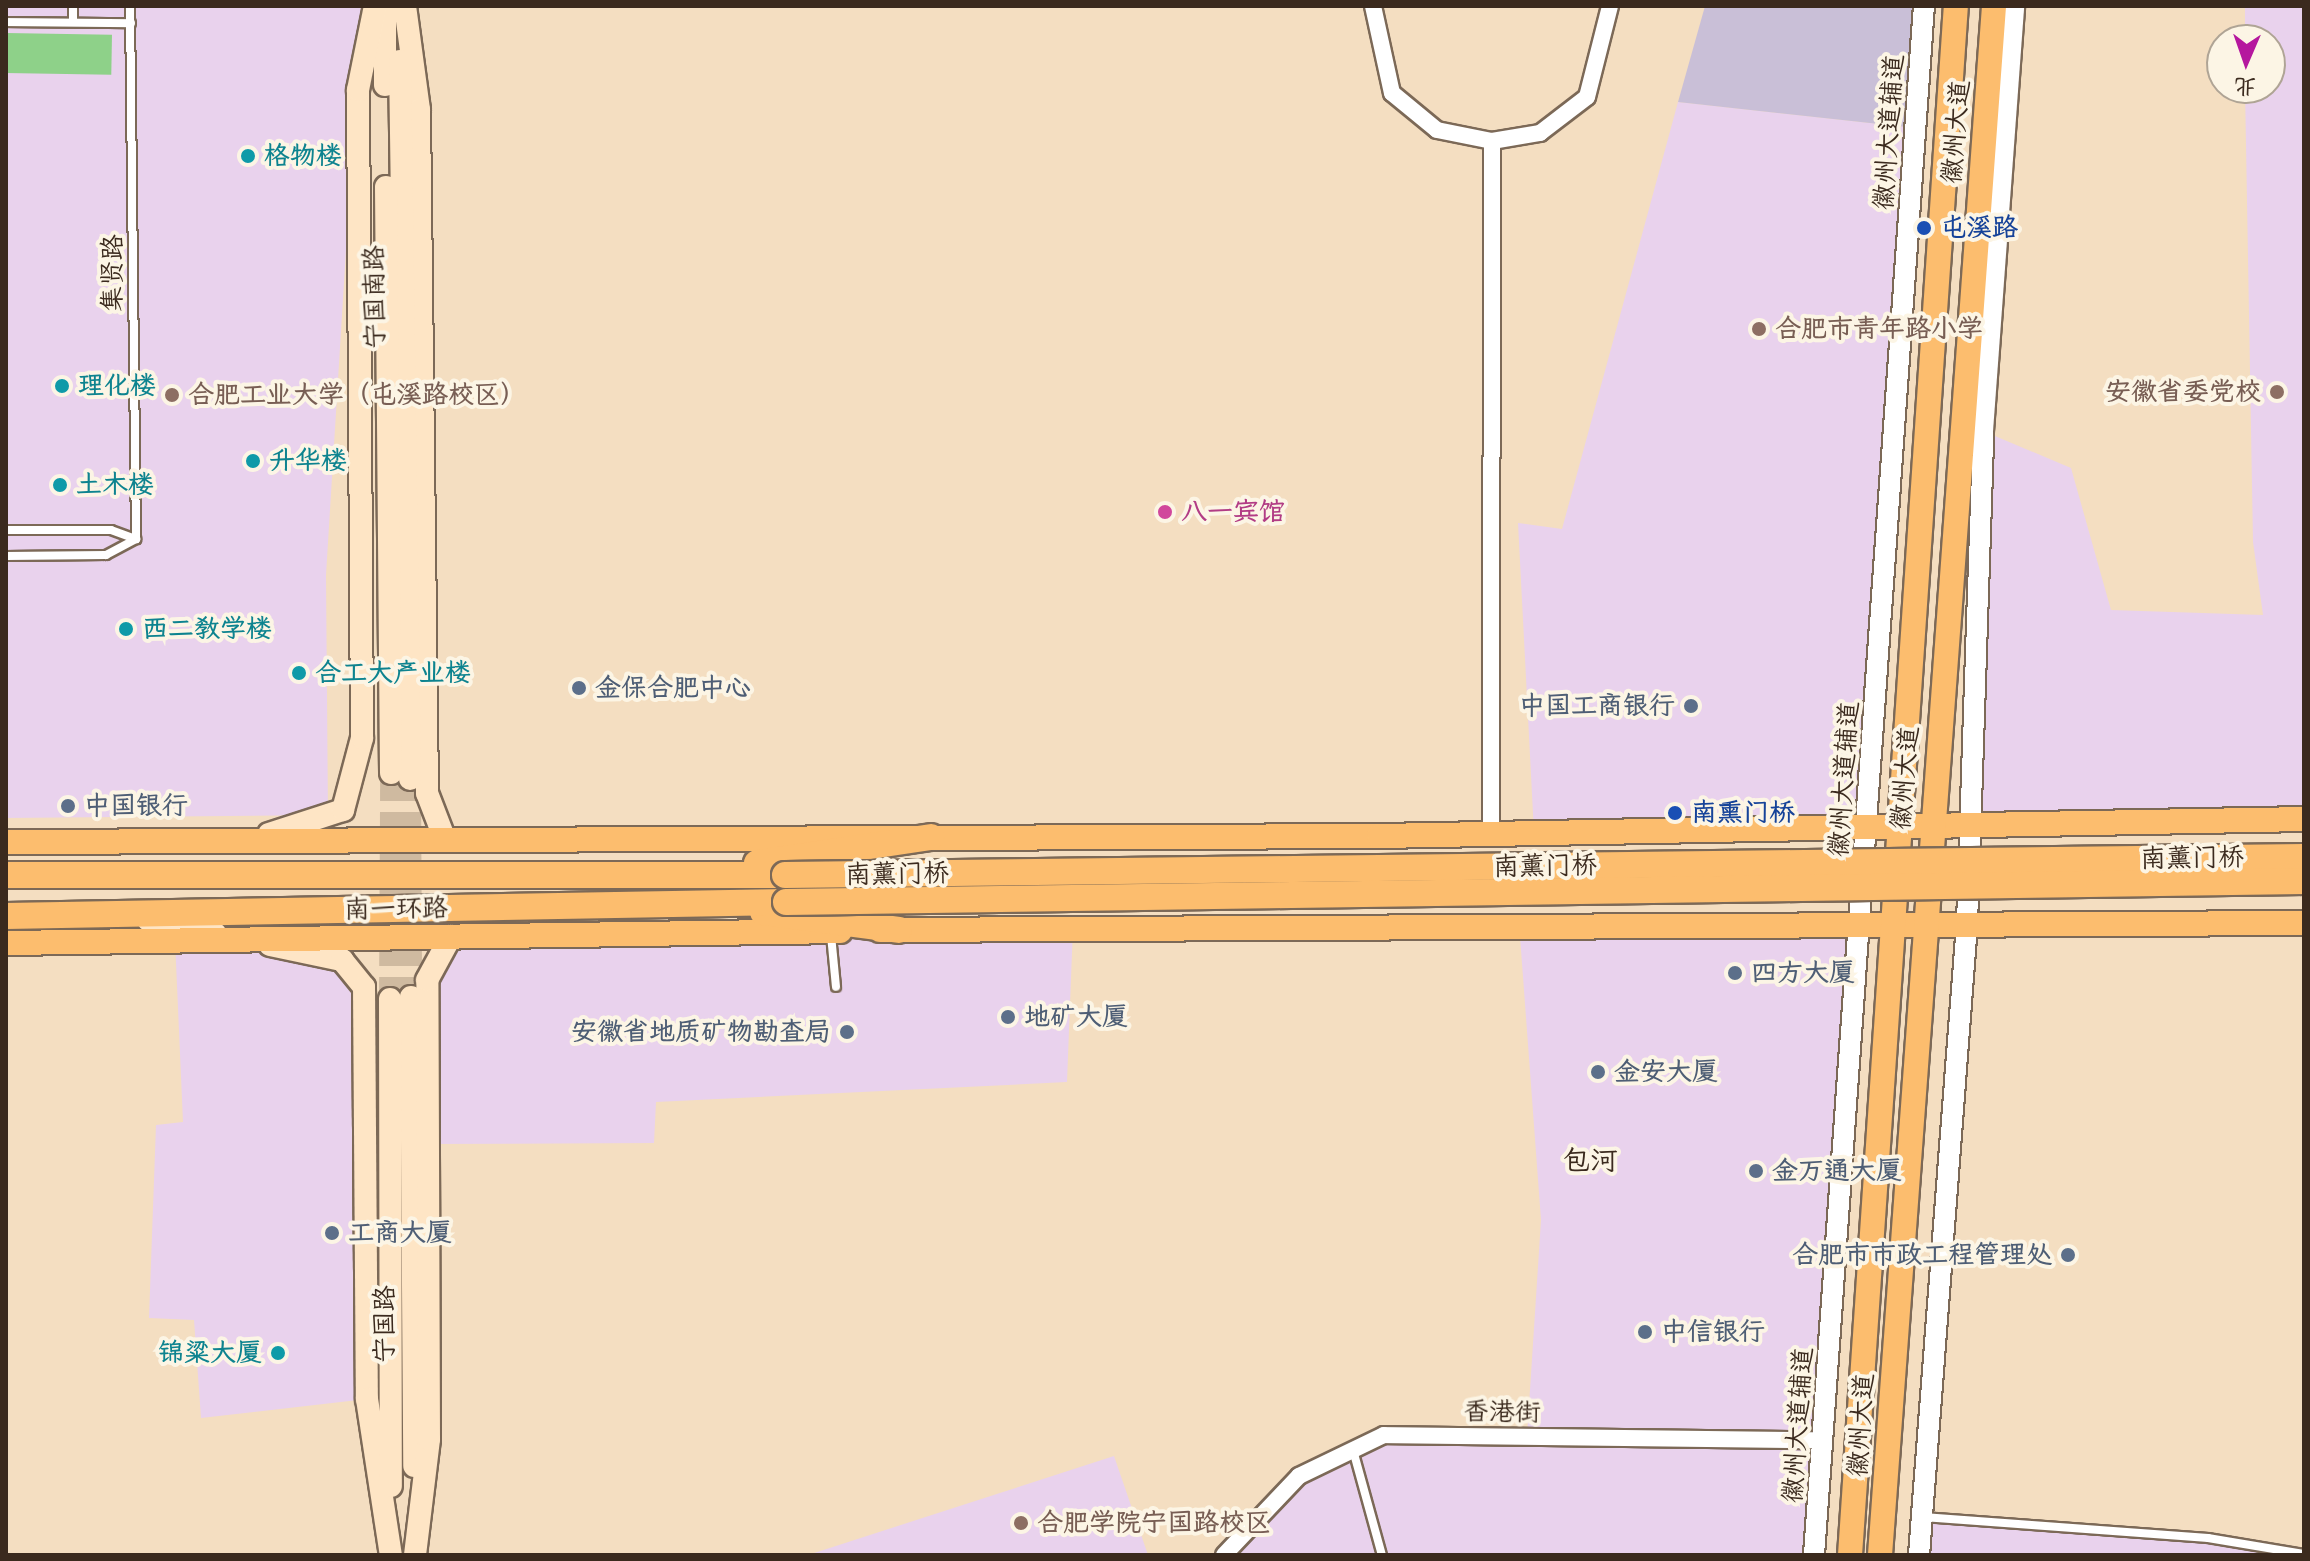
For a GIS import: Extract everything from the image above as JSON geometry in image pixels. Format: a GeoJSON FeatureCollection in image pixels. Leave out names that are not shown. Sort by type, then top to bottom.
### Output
{"type":"FeatureCollection","features":[{"type":"Feature","properties":{"kind":"highway"},"geometry":{"type":"LineString","coordinates":[[671,875],[931,837]]}},
{"type":"Feature","properties":{"kind":"highway","name":"南薰门桥"},"geometry":{"type":"LineString","coordinates":[[785,875],[2304,857]]}},
{"type":"Feature","properties":{"kind":"highway","name":"南一环路"},"geometry":{"type":"LineString","coordinates":[[6,875],[785,875]]}},
{"type":"Feature","properties":{"kind":"highway","name":"南薰门桥"},"geometry":{"type":"LineString","coordinates":[[786,902],[2304,881]]}},
{"type":"Feature","properties":{"kind":"highway","name":"南一环路"},"geometry":{"type":"LineString","coordinates":[[6,916],[786,902]]}},
{"type":"Feature","properties":{"kind":"highway"},"geometry":{"type":"LineString","coordinates":[[696,904],[899,930]]}},
{"type":"Feature","properties":{"kind":"main road"},"geometry":{"type":"LineString","coordinates":[[242,838],[300,829],[343,810],[362,738],[358,90],[375,6]]}},
{"type":"Feature","properties":{"kind":"main road","name":"宁国南路"},"geometry":{"type":"LineString","coordinates":[[385,6],[401,776],[402,6]]}},
{"type":"Feature","properties":{"kind":"main road"},"geometry":{"type":"LineString","coordinates":[[402,6],[419,110],[427,793],[444,837]]}},
{"type":"Feature","properties":{"kind":"main road","name":"徽州大道"},"geometry":{"type":"LineString","coordinates":[[1850,1555],[1956,6]]}},
{"type":"Feature","properties":{"kind":"main road","name":"徽州大道"},"geometry":{"type":"LineString","coordinates":[[1880,1555],[1921,924],[1994,6]]}},
{"type":"Feature","properties":{"kind":"main road"},"geometry":{"type":"LineString","coordinates":[[6,842],[242,838],[1491,834],[2304,819]]}},
{"type":"Feature","properties":{"kind":"main road"},"geometry":{"type":"LineString","coordinates":[[120,914],[342,960],[364,987],[367,1399],[391,1555]]}},
{"type":"Feature","properties":{"kind":"main road"},"geometry":{"type":"LineString","coordinates":[[6,943],[899,930],[1893,922],[2304,923]]}},
{"type":"Feature","properties":{"kind":"main road"},"geometry":{"type":"LineString","coordinates":[[415,1555],[429,1439],[427,980],[451,936]]}},
{"type":"Feature","properties":{"kind":"main road","name":"宁国路"},"geometry":{"type":"LineString","coordinates":[[391,1555],[400,998],[415,1555]]}},
{"type":"Feature","properties":{"kind":"street"},"geometry":{"type":"LineString","coordinates":[[1373,6],[1392,93],[1437,130],[1492,141],[1540,133],[1587,97],[1610,6]]}},
{"type":"Feature","properties":{"kind":"street","name":"徽州大道辅道"},"geometry":{"type":"LineString","coordinates":[[1814,1555],[1924,6]]}},
{"type":"Feature","properties":{"kind":"street"},"geometry":{"type":"LineString","coordinates":[[1919,1555],[1967,924],[1983,431],[2014,6]]}},
{"type":"Feature","properties":{"kind":"street"},"geometry":{"type":"LineString","coordinates":[[1491,834],[1492,141]]}},
{"type":"Feature","properties":{"kind":"street","name":"香港街"},"geometry":{"type":"LineString","coordinates":[[1224,1555],[1299,1476],[1384,1435],[1823,1440]]}},
{"type":"Feature","properties":{"kind":"lane"},"geometry":{"type":"LineString","coordinates":[[73,6],[73,22]]}},
{"type":"Feature","properties":{"kind":"lane","name":"集贤路"},"geometry":{"type":"LineString","coordinates":[[130,6],[136,539]]}},
{"type":"Feature","properties":{"kind":"lane"},"geometry":{"type":"LineString","coordinates":[[6,22],[131,23]]}},
{"type":"Feature","properties":{"kind":"lane"},"geometry":{"type":"LineString","coordinates":[[6,530],[111,530],[136,539]]}},
{"type":"Feature","properties":{"kind":"lane"},"geometry":{"type":"LineString","coordinates":[[6,556],[106,555],[136,539]]}},
{"type":"Feature","properties":{"kind":"lane"},"geometry":{"type":"LineString","coordinates":[[830,931],[836,987]]}},
{"type":"Feature","properties":{"kind":"lane"},"geometry":{"type":"LineString","coordinates":[[1353,1450],[1382,1555]]}},
{"type":"Feature","properties":{"kind":"lane"},"geometry":{"type":"LineString","coordinates":[[1922,1517],[2208,1538],[2304,1554]]}},
{"type":"Feature","properties":{"kind":"shaded area","name":"合肥工业大学（屯溪路校区）"},"geometry":{"type":"Polygon","coordinates":[[[6,6],[361,6],[326,575],[328,815],[6,818],[6,6]]]}},
{"type":"Feature","properties":{"kind":"shaded area"},"geometry":{"type":"Polygon","coordinates":[[[1705,6],[1924,6],[1916,128],[1678,102],[1705,6]]]}},
{"type":"Feature","properties":{"kind":"shaded area"},"geometry":{"type":"Polygon","coordinates":[[[2245,6],[2304,6],[2304,819],[1969,827],[1983,431],[2071,468],[2111,610],[2263,615],[2253,542],[2245,104],[2286,104],[2286,24],[2245,24],[2245,6]]]}},
{"type":"Feature","properties":{"kind":"shaded area"},"geometry":{"type":"Polygon","coordinates":[[[1678,102],[1916,128],[1867,827],[1534,833],[1518,523],[1562,529],[1678,102]]]}},
{"type":"Feature","properties":{"kind":"shaded area"},"geometry":{"type":"Polygon","coordinates":[[[1519,923],[1860,923],[1814,1555],[1224,1555],[1299,1476],[1384,1435],[1527,1436],[1541,1220],[1519,923]]]}},
{"type":"Feature","properties":{"kind":"shaded area"},"geometry":{"type":"Polygon","coordinates":[[[1073,927],[1067,1082],[656,1102],[654,1143],[428,1144],[427,980],[451,936],[1073,927]]]}},
{"type":"Feature","properties":{"kind":"shaded area"},"geometry":{"type":"Polygon","coordinates":[[[175,940],[342,960],[364,987],[367,1399],[201,1418],[194,1320],[149,1318],[156,1125],[183,1122],[175,940]]]}},
{"type":"Feature","properties":{"kind":"shaded area","name":"合肥学院宁国路校区"},"geometry":{"type":"Polygon","coordinates":[[[1114,1456],[1148,1555],[808,1555],[1003,1492],[1114,1456]]]}},
{"type":"Feature","properties":{"kind":"shaded area"},"geometry":{"type":"Polygon","coordinates":[[[1922,1517],[2208,1538],[2304,1555],[1919,1555],[1922,1517]]]}},
{"type":"Feature","properties":{"kind":"green space"},"geometry":{"type":"Polygon","coordinates":[[[6,33],[112,35],[111,75],[6,73],[6,33]]]}},
{"type":"Feature","properties":{"kind":"tunnel"},"geometry":{"type":"LineString","coordinates":[[390,999],[391,773]]}},
{"type":"Feature","properties":{"kind":"tunnel"},"geometry":{"type":"LineString","coordinates":[[410,779],[411,997]]}},
{"type":"Feature","properties":{"kind":"place","name":"格物楼"},"geometry":{"type":"Point","coordinates":[248,156]}},
{"type":"Feature","properties":{"kind":"place","name":"屯溪路"},"geometry":{"type":"Point","coordinates":[1924,228]}},
{"type":"Feature","properties":{"kind":"place","name":"合肥市青年路小学"},"geometry":{"type":"Point","coordinates":[1759,329]}},
{"type":"Feature","properties":{"kind":"place","name":"理化楼"},"geometry":{"type":"Point","coordinates":[62,386]}},
{"type":"Feature","properties":{"kind":"place","name":"安徽省委党校"},"geometry":{"type":"Point","coordinates":[2277,392]}},
{"type":"Feature","properties":{"kind":"place","name":"合肥工业大学（屯溪路校区）"},"geometry":{"type":"Point","coordinates":[172,395]}},
{"type":"Feature","properties":{"kind":"place","name":"升华楼"},"geometry":{"type":"Point","coordinates":[253,461]}},
{"type":"Feature","properties":{"kind":"place","name":"土木楼"},"geometry":{"type":"Point","coordinates":[60,485]}},
{"type":"Feature","properties":{"kind":"place","name":"八一宾馆"},"geometry":{"type":"Point","coordinates":[1165,512]}},
{"type":"Feature","properties":{"kind":"place","name":"西二教学楼"},"geometry":{"type":"Point","coordinates":[126,629]}},
{"type":"Feature","properties":{"kind":"place","name":"合工大产业楼"},"geometry":{"type":"Point","coordinates":[299,673]}},
{"type":"Feature","properties":{"kind":"place","name":"金保合肥中心"},"geometry":{"type":"Point","coordinates":[579,688]}},
{"type":"Feature","properties":{"kind":"place","name":"中国工商银行"},"geometry":{"type":"Point","coordinates":[1691,706]}},
{"type":"Feature","properties":{"kind":"place","name":"中国银行"},"geometry":{"type":"Point","coordinates":[68,806]}},
{"type":"Feature","properties":{"kind":"place","name":"南熏门桥"},"geometry":{"type":"Point","coordinates":[1675,813]}},
{"type":"Feature","properties":{"kind":"place","name":"四方大厦"},"geometry":{"type":"Point","coordinates":[1735,973]}},
{"type":"Feature","properties":{"kind":"place","name":"地矿大厦"},"geometry":{"type":"Point","coordinates":[1008,1017]}},
{"type":"Feature","properties":{"kind":"place","name":"安徽省地质矿物勘查局"},"geometry":{"type":"Point","coordinates":[847,1032]}},
{"type":"Feature","properties":{"kind":"place","name":"金安大厦"},"geometry":{"type":"Point","coordinates":[1598,1072]}},
{"type":"Feature","properties":{"kind":"place","name":"金万通大厦"},"geometry":{"type":"Point","coordinates":[1756,1171]}},
{"type":"Feature","properties":{"kind":"place","name":"工商大厦"},"geometry":{"type":"Point","coordinates":[332,1233]}},
{"type":"Feature","properties":{"kind":"place","name":"合肥市市政工程管理处"},"geometry":{"type":"Point","coordinates":[2068,1255]}},
{"type":"Feature","properties":{"kind":"place","name":"中信银行"},"geometry":{"type":"Point","coordinates":[1645,1332]}},
{"type":"Feature","properties":{"kind":"place","name":"锦粱大厦"},"geometry":{"type":"Point","coordinates":[278,1353]}},
{"type":"Feature","properties":{"kind":"place","name":"合肥学院宁国路校区"},"geometry":{"type":"Point","coordinates":[1021,1523]}},
{"type":"Feature","properties":{"kind":"district","name":"包河"},"geometry":{"type":"Point","coordinates":[1590,1161]}}]}
